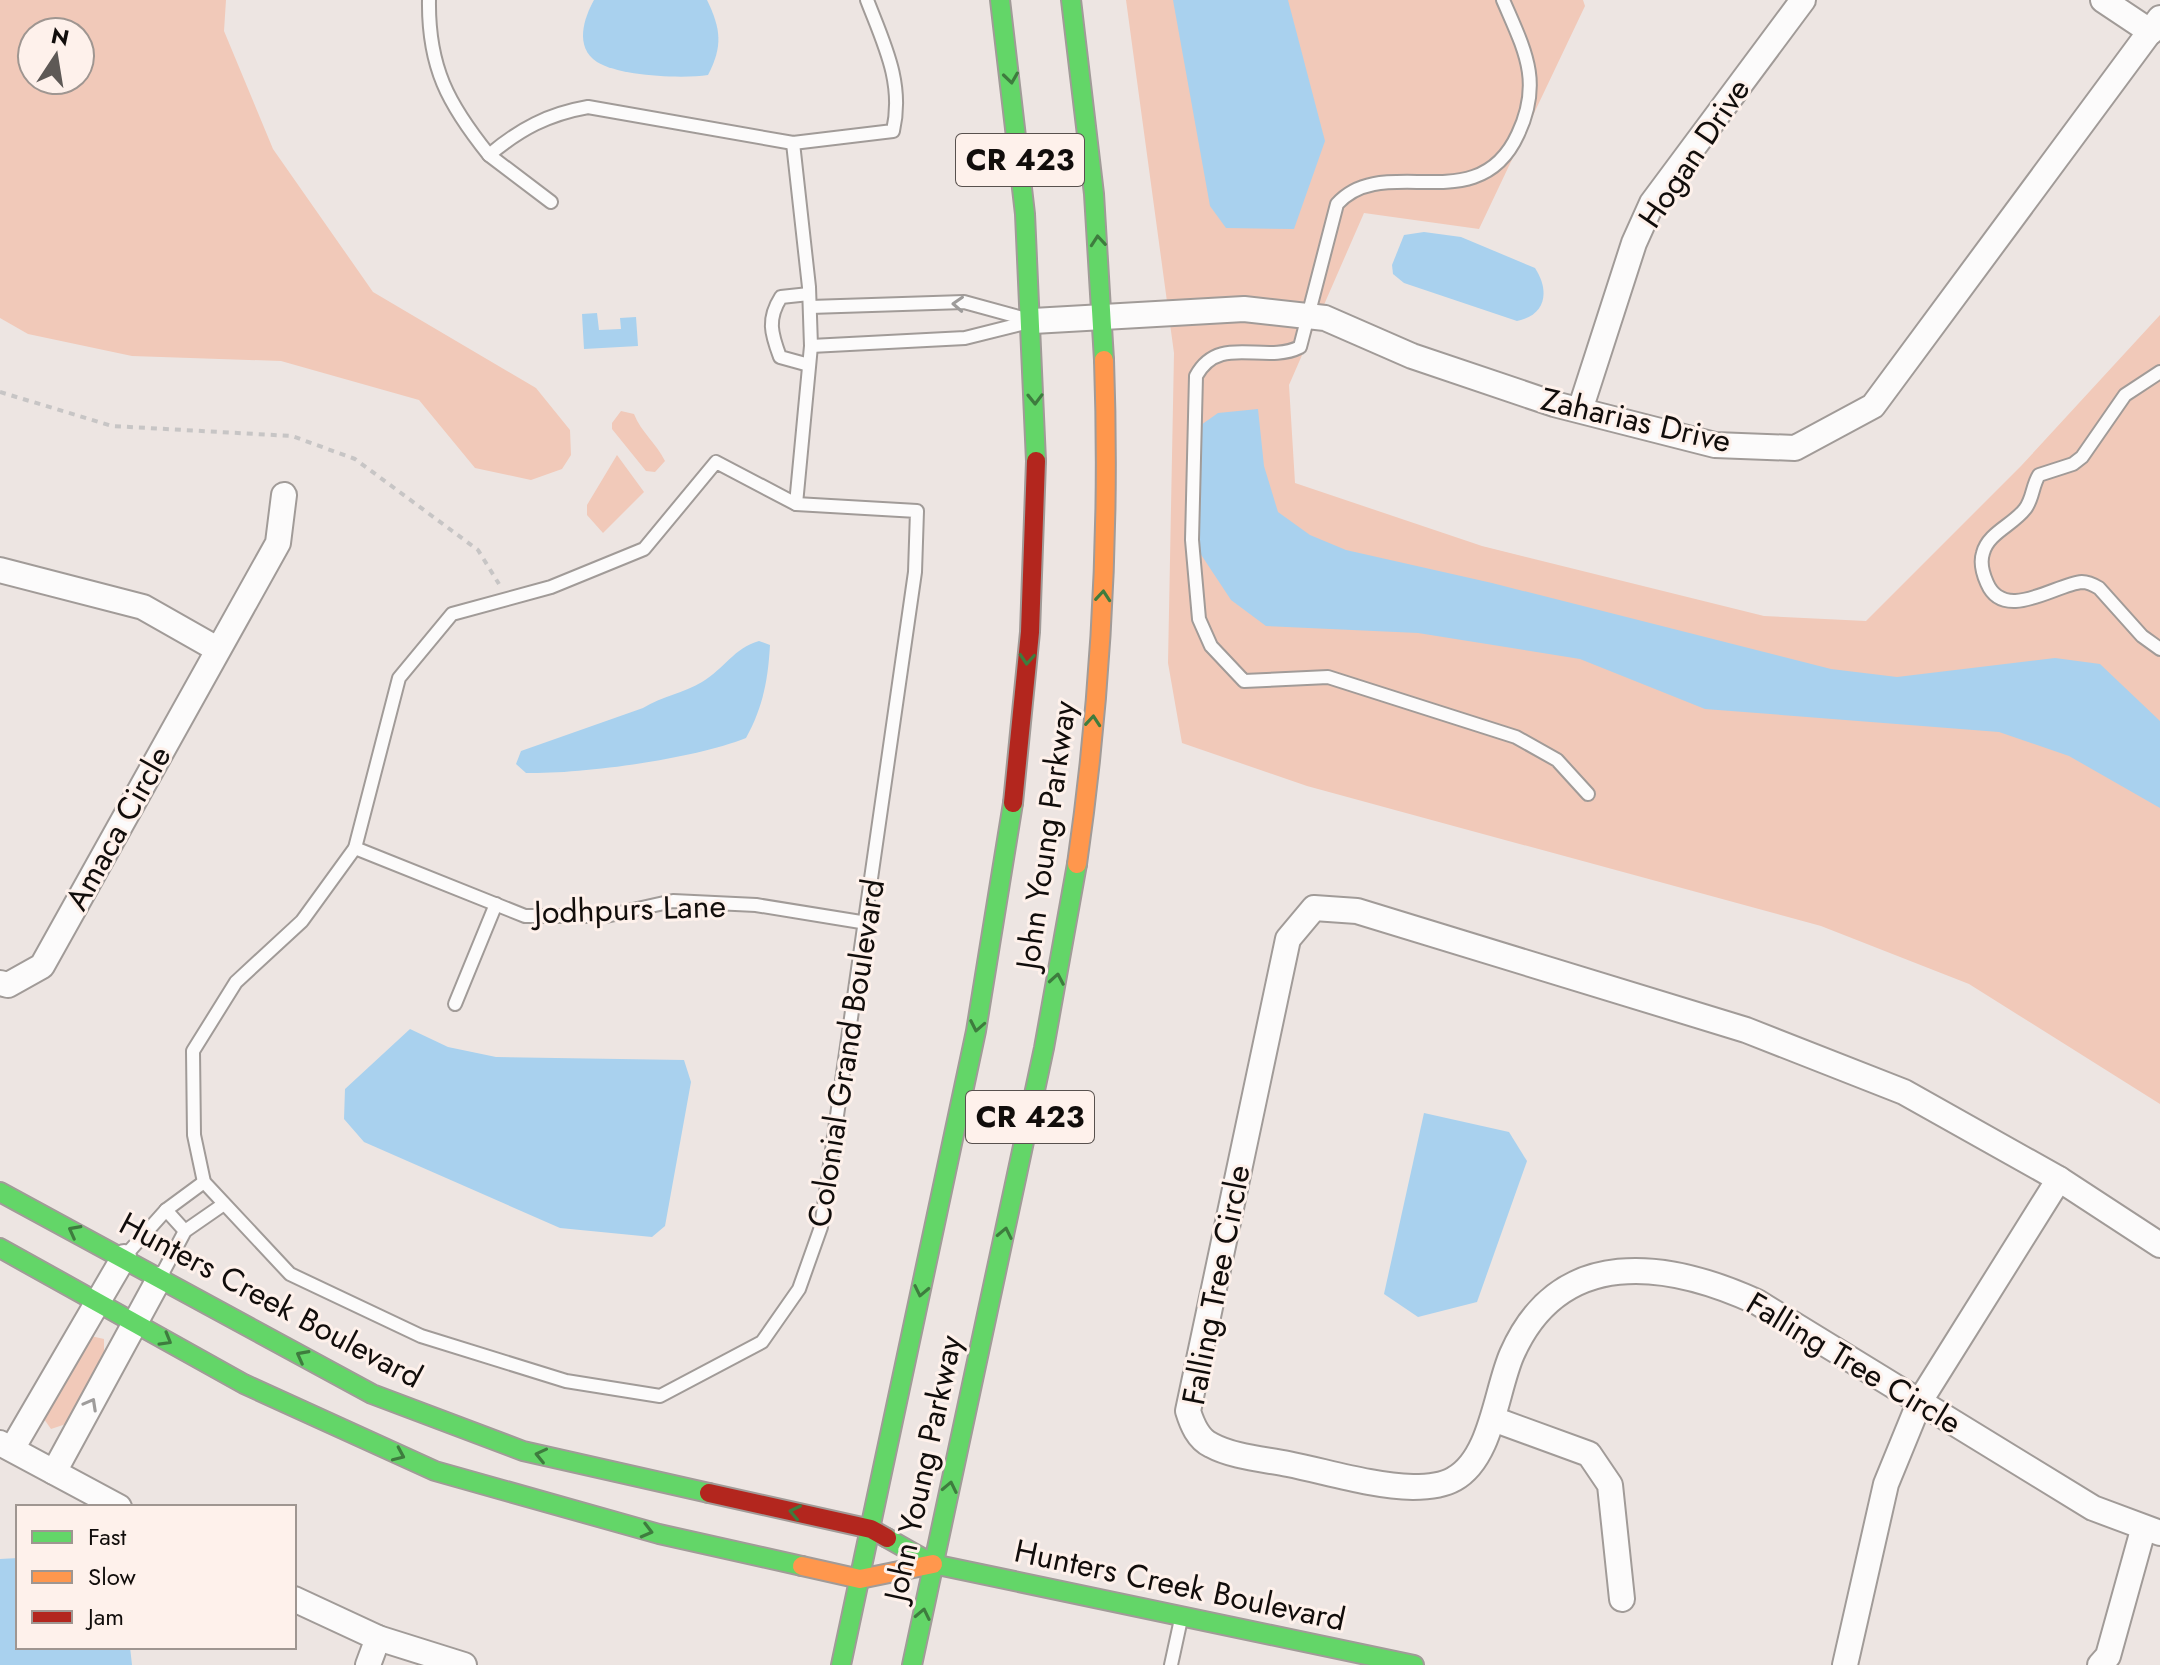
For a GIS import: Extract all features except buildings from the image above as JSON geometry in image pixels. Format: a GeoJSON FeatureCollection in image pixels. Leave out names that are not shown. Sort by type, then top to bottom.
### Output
{"type":"FeatureCollection","features":[{"type":"Feature","properties":{"kind":"main road","name":"John Young Parkway"},"geometry":{"type":"LineString","coordinates":[[841,1665],[976,1031],[1010,830],[1034,573],[1033,321],[1016,115],[1000,0]]}},
{"type":"Feature","properties":{"kind":"main road","name":"John Young Parkway"},"geometry":{"type":"LineString","coordinates":[[912,1665],[1046,1041],[1088,779],[1105,579],[1104,319],[1092,169],[1071,0]]}},
{"type":"Feature","properties":{"kind":"main road","name":"Hunters Creek Boulevard"},"geometry":{"type":"LineString","coordinates":[[0,1192],[372,1394],[523,1451],[871,1529],[933,1564],[1182,1616],[1370,1660],[1414,1665]]}},
{"type":"Feature","properties":{"kind":"main road","name":"Hunters Creek Boulevard"},"geometry":{"type":"LineString","coordinates":[[0,1248],[244,1384],[435,1471],[659,1534],[860,1579],[933,1564]]}},
{"type":"Feature","properties":{"kind":"street","name":"Hogan Drive"},"geometry":{"type":"LineString","coordinates":[[1580,410],[1634,243],[1652,203],[1803,0]]}},
{"type":"Feature","properties":{"kind":"street","name":"Zaharias Drive"},"geometry":{"type":"LineString","coordinates":[[1033,321],[1244,309],[1325,318],[1412,356],[1580,410],[1715,445],[1795,448],[1873,406],[2156,25],[2103,0]]}},
{"type":"Feature","properties":{"kind":"street","name":"Amaca Circle"},"geometry":{"type":"LineString","coordinates":[[0,983],[8,985],[42,966],[278,543],[284,495]]}},
{"type":"Feature","properties":{"kind":"street"},"geometry":{"type":"LineString","coordinates":[[0,570],[143,607],[217,649]]}},
{"type":"Feature","properties":{"kind":"street","name":"Falling Tree Circle"},"geometry":{"type":"LineString","coordinates":[[2152,1532],[2093,1508],[1757,1302],[1703,1281],[1636,1268],[1581,1281],[1536,1317],[1512,1355],[1493,1419],[1473,1460],[1457,1478],[1432,1486],[1412,1487],[1233,1453],[1210,1445],[1191,1421],[1190,1396],[1288,939],[1314,908],[1357,911],[1746,1030],[1904,1092],[2059,1179],[2160,1245]]}},
{"type":"Feature","properties":{"kind":"street"},"geometry":{"type":"LineString","coordinates":[[1845,1665],[1886,1484],[1920,1401],[2059,1179]]}},
{"type":"Feature","properties":{"kind":"street"},"geometry":{"type":"LineString","coordinates":[[115,1505],[6,1446],[124,1257]]}},
{"type":"Feature","properties":{"kind":"street"},"geometry":{"type":"LineString","coordinates":[[54,1472],[159,1279]]}},
{"type":"Feature","properties":{"kind":"street"},"geometry":{"type":"LineString","coordinates":[[1493,1419],[1589,1454],[1610,1485],[1622,1599]]}},
{"type":"Feature","properties":{"kind":"street"},"geometry":{"type":"LineString","coordinates":[[2100,1665],[2108,1656],[2152,1532]]}},
{"type":"Feature","properties":{"kind":"street"},"geometry":{"type":"LineString","coordinates":[[296,1600],[378,1638],[464,1665]]}},
{"type":"Feature","properties":{"kind":"street"},"geometry":{"type":"LineString","coordinates":[[368,1665],[378,1638]]}},
{"type":"Feature","properties":{"kind":"lane"},"geometry":{"type":"LineString","coordinates":[[429,0],[428,39],[442,85],[459,119],[489,155],[551,202]]}},
{"type":"Feature","properties":{"kind":"lane"},"geometry":{"type":"LineString","coordinates":[[489,155],[517,132],[558,112],[588,107],[793,143],[893,131],[898,108],[897,78],[867,0]]}},
{"type":"Feature","properties":{"kind":"lane"},"geometry":{"type":"LineString","coordinates":[[1503,0],[1531,66],[1527,114],[1502,160],[1488,171],[1469,178],[1408,184],[1365,183],[1348,192],[1334,214],[1300,347],[1276,355],[1247,351],[1216,354],[1203,362],[1196,376],[1192,540],[1199,619],[1211,646],[1244,681],[1328,677],[1516,737],[1557,760],[1588,794]]}},
{"type":"Feature","properties":{"kind":"lane"},"geometry":{"type":"LineString","coordinates":[[793,143],[810,301],[811,346],[796,504]]}},
{"type":"Feature","properties":{"kind":"lane"},"geometry":{"type":"LineString","coordinates":[[809,365],[780,357],[770,330],[772,311],[781,297],[810,301],[964,302],[1033,321]]}},
{"type":"Feature","properties":{"kind":"lane"},"geometry":{"type":"LineString","coordinates":[[811,346],[965,338],[1033,321]]}},
{"type":"Feature","properties":{"kind":"lane"},"geometry":{"type":"LineString","coordinates":[[2160,372],[2125,395],[2082,457],[2073,464],[2039,475],[2027,507],[1998,532],[1982,554],[1983,574],[1989,588],[1999,595],[2031,599],[2074,584],[2091,583],[2142,636],[2160,649]]}},
{"type":"Feature","properties":{"kind":"lane","name":"Colonial Grand Boulevard"},"geometry":{"type":"LineString","coordinates":[[716,462],[796,504],[917,511],[915,572],[821,1227],[799,1289],[762,1342],[660,1396],[566,1381],[421,1336],[290,1274],[204,1182],[194,1135],[193,1051],[236,982],[302,921],[355,848],[399,678],[452,614],[506,599],[551,587],[644,549],[716,462]]}},
{"type":"Feature","properties":{"kind":"lane","name":"Jodhpurs Lane"},"geometry":{"type":"LineString","coordinates":[[355,848],[525,916],[592,916],[673,901],[756,905],[867,923]]}},
{"type":"Feature","properties":{"kind":"lane"},"geometry":{"type":"LineString","coordinates":[[455,1004],[496,904]]}},
{"type":"Feature","properties":{"kind":"lane"},"geometry":{"type":"LineString","coordinates":[[124,1257],[166,1210],[204,1182]]}},
{"type":"Feature","properties":{"kind":"lane"},"geometry":{"type":"LineString","coordinates":[[159,1279],[185,1231],[224,1204]]}},
{"type":"Feature","properties":{"kind":"lane"},"geometry":{"type":"LineString","coordinates":[[166,1210],[185,1231]]}},
{"type":"Feature","properties":{"kind":"lane"},"geometry":{"type":"LineString","coordinates":[[1171,1665],[1182,1616]]}},
{"type":"Feature","properties":{"kind":"path"},"geometry":{"type":"LineString","coordinates":[[0,392],[112,426],[292,436],[355,459],[478,550],[506,599]]}},
{"type":"Feature","properties":{"kind":"shaded area"},"geometry":{"type":"Polygon","coordinates":[[[0,0],[226,0],[224,31],[273,149],[373,292],[536,388],[570,430],[571,455],[562,469],[531,480],[475,468],[419,400],[281,361],[132,356],[28,334],[0,318],[0,0]]]}},
{"type":"Feature","properties":{"kind":"shaded area"},"geometry":{"type":"Polygon","coordinates":[[[1126,0],[1583,0],[1585,6],[1479,229],[1364,213],[1289,385],[1295,483],[1482,546],[1764,616],[1866,621],[2021,466],[2160,315],[2160,1104],[1969,984],[1821,926],[1307,786],[1182,743],[1168,663],[1174,353],[1126,0]]]}},
{"type":"Feature","properties":{"kind":"shaded area"},"geometry":{"type":"Polygon","coordinates":[[[621,411],[634,414],[665,461],[655,472],[646,471],[612,429],[612,423],[621,411]]]}},
{"type":"Feature","properties":{"kind":"shaded area"},"geometry":{"type":"Polygon","coordinates":[[[617,455],[644,492],[603,533],[587,515],[587,505],[617,455]]]}},
{"type":"Feature","properties":{"kind":"shaded area"},"geometry":{"type":"Polygon","coordinates":[[[91,1336],[104,1339],[104,1356],[66,1424],[51,1429],[44,1419],[48,1405],[91,1336]]]}},
{"type":"Feature","properties":{"kind":"water"},"geometry":{"type":"Polygon","coordinates":[[[594,0],[707,0],[718,38],[716,55],[708,75],[651,75],[607,67],[597,62],[585,49],[583,41],[584,24],[594,0]]]}},
{"type":"Feature","properties":{"kind":"water"},"geometry":{"type":"Polygon","coordinates":[[[1173,0],[1288,0],[1325,141],[1294,229],[1226,228],[1210,206],[1173,0]]]}},
{"type":"Feature","properties":{"kind":"water"},"geometry":{"type":"Polygon","coordinates":[[[1424,232],[1461,237],[1535,268],[1544,293],[1539,308],[1527,318],[1517,321],[1404,283],[1393,274],[1392,265],[1404,235],[1424,232]]]}},
{"type":"Feature","properties":{"kind":"water"},"geometry":{"type":"Polygon","coordinates":[[[597,313],[599,330],[621,329],[620,318],[636,317],[638,346],[584,349],[582,314],[597,313]]]}},
{"type":"Feature","properties":{"kind":"water"},"geometry":{"type":"Polygon","coordinates":[[[1258,409],[1264,466],[1278,512],[1310,535],[1346,550],[1492,583],[1831,669],[1897,677],[2055,658],[2100,664],[2160,721],[2160,808],[2069,756],[1999,732],[1705,709],[1580,659],[1418,633],[1266,626],[1231,600],[1194,544],[1194,481],[1201,425],[1218,413],[1258,409]]]}},
{"type":"Feature","properties":{"kind":"water"},"geometry":{"type":"Polygon","coordinates":[[[759,641],[770,645],[768,670],[761,704],[746,738],[668,759],[607,768],[526,773],[516,764],[521,751],[643,708],[695,686],[750,644],[759,641]]]}},
{"type":"Feature","properties":{"kind":"water"},"geometry":{"type":"Polygon","coordinates":[[[410,1029],[448,1047],[496,1057],[684,1060],[691,1082],[665,1226],[652,1237],[560,1228],[364,1142],[344,1119],[345,1089],[410,1029]]]}},
{"type":"Feature","properties":{"kind":"water"},"geometry":{"type":"Polygon","coordinates":[[[1424,1113],[1509,1132],[1527,1161],[1477,1302],[1418,1317],[1384,1294],[1424,1113]]]}},
{"type":"Feature","properties":{"kind":"water"},"geometry":{"type":"Polygon","coordinates":[[[16,1558],[16,1649],[130,1649],[132,1665],[0,1665],[0,1559],[16,1558]]]}},
{"type":"Feature","properties":{"kind":"traffic: fast"},"geometry":{"type":"LineString","coordinates":[[1000,0],[1025,214],[1036,461]]}},
{"type":"Feature","properties":{"kind":"traffic: fast"},"geometry":{"type":"LineString","coordinates":[[1071,0],[1094,194],[1104,360]]}},
{"type":"Feature","properties":{"kind":"traffic: fast"},"geometry":{"type":"LineString","coordinates":[[841,1665],[976,1031],[1013,803]]}},
{"type":"Feature","properties":{"kind":"traffic: fast"},"geometry":{"type":"LineString","coordinates":[[912,1665],[1044,1048],[1077,864]]}},
{"type":"Feature","properties":{"kind":"traffic: fast"},"geometry":{"type":"LineString","coordinates":[[0,1192],[372,1394],[523,1451],[709,1493]]}},
{"type":"Feature","properties":{"kind":"traffic: fast"},"geometry":{"type":"LineString","coordinates":[[0,1248],[244,1384],[435,1471],[659,1534],[802,1566]]}},
{"type":"Feature","properties":{"kind":"traffic: fast"},"geometry":{"type":"LineString","coordinates":[[887,1538],[933,1564],[1414,1665]]}},
{"type":"Feature","properties":{"kind":"traffic: slow"},"geometry":{"type":"LineString","coordinates":[[1077,864],[1092,739],[1102,613],[1106,486],[1104,360]]}},
{"type":"Feature","properties":{"kind":"traffic: slow"},"geometry":{"type":"LineString","coordinates":[[802,1566],[860,1579],[933,1564]]}},
{"type":"Feature","properties":{"kind":"traffic: jam"},"geometry":{"type":"LineString","coordinates":[[1013,803],[1030,632],[1036,461]]}},
{"type":"Feature","properties":{"kind":"traffic: jam"},"geometry":{"type":"LineString","coordinates":[[709,1493],[871,1529],[887,1538]]}}]}
